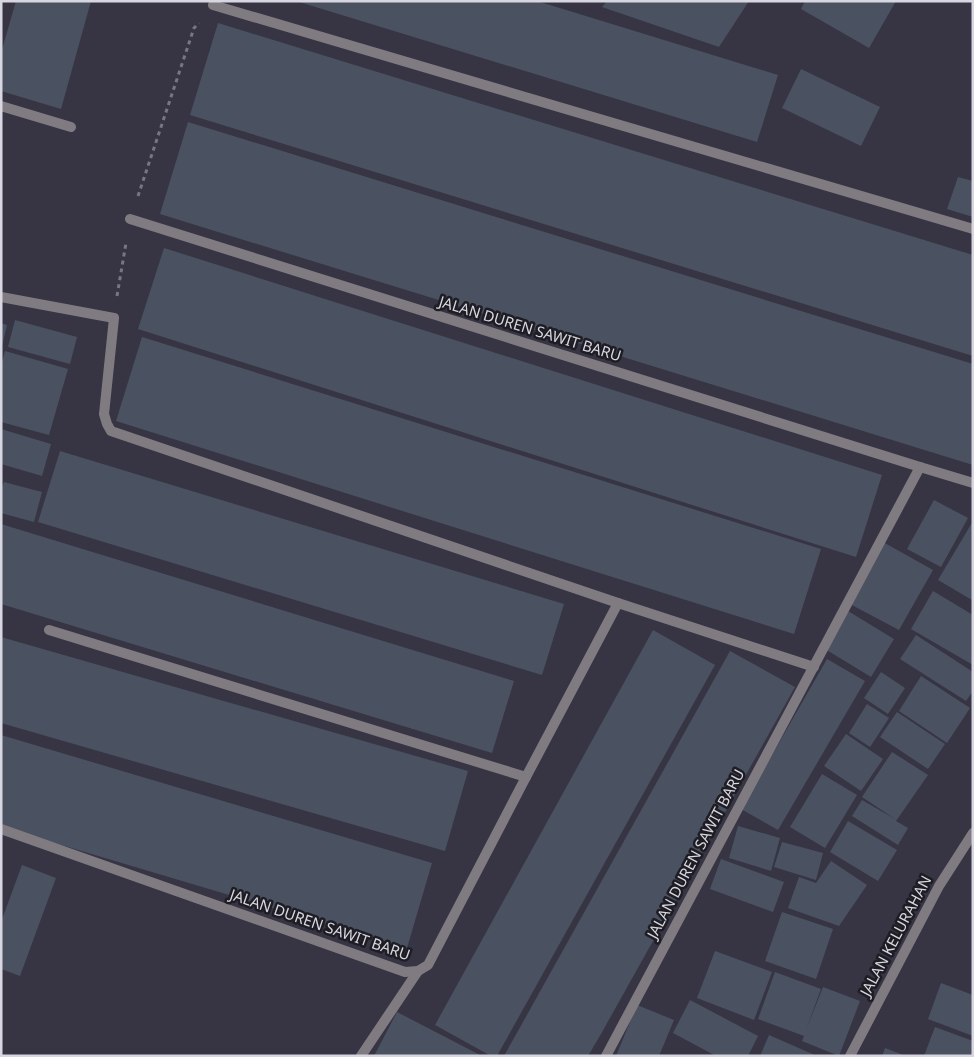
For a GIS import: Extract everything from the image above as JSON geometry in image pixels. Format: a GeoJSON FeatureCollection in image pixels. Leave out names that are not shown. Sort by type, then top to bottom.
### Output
{"type":"FeatureCollection","features":[{"type":"Feature","properties":{"kind":"street"},"geometry":{"type":"LineString","coordinates":[[213,4],[973,229]]}},
{"type":"Feature","properties":{"kind":"street"},"geometry":{"type":"LineString","coordinates":[[1,106],[72,127]]}},
{"type":"Feature","properties":{"kind":"street","name":"JALAN DUREN SAWIT BARU"},"geometry":{"type":"LineString","coordinates":[[130,218],[973,483]]}},
{"type":"Feature","properties":{"kind":"street"},"geometry":{"type":"LineString","coordinates":[[1,297],[114,318],[104,414],[111,430],[618,603],[814,666]]}},
{"type":"Feature","properties":{"kind":"street","name":"JALAN DUREN SAWIT BARU"},"geometry":{"type":"LineString","coordinates":[[606,1056],[920,467]]}},
{"type":"Feature","properties":{"kind":"street","name":"JALAN DUREN SAWIT BARU"},"geometry":{"type":"LineString","coordinates":[[1,829],[405,972],[418,971],[428,966],[618,603]]}},
{"type":"Feature","properties":{"kind":"street"},"geometry":{"type":"LineString","coordinates":[[49,630],[526,777]]}},
{"type":"Feature","properties":{"kind":"street","name":"JALAN KELURAHAN"},"geometry":{"type":"LineString","coordinates":[[850,1056],[939,886],[973,833]]}},
{"type":"Feature","properties":{"kind":"street"},"geometry":{"type":"LineString","coordinates":[[361,1056],[418,971]]}},
{"type":"Feature","properties":{"kind":"path"},"geometry":{"type":"LineString","coordinates":[[114,318],[130,218],[194,28],[213,4]]}},
{"type":"Feature","properties":{"kind":"building"},"geometry":{"type":"Polygon","coordinates":[[[16,1],[91,1],[61,109],[1,91],[1,53],[16,1]]]}},
{"type":"Feature","properties":{"kind":"building"},"geometry":{"type":"Polygon","coordinates":[[[296,1],[537,1],[778,75],[757,142],[296,1]]]}},
{"type":"Feature","properties":{"kind":"building"},"geometry":{"type":"Polygon","coordinates":[[[607,1],[749,1],[719,47],[602,7],[607,1]]]}},
{"type":"Feature","properties":{"kind":"building"},"geometry":{"type":"Polygon","coordinates":[[[805,1],[896,1],[869,48],[801,9],[805,1]]]}},
{"type":"Feature","properties":{"kind":"building"},"geometry":{"type":"Polygon","coordinates":[[[218,23],[973,255],[973,356],[190,115],[218,23]]]}},
{"type":"Feature","properties":{"kind":"building"},"geometry":{"type":"Polygon","coordinates":[[[801,69],[880,107],[861,146],[782,108],[801,69]]]}},
{"type":"Feature","properties":{"kind":"building"},"geometry":{"type":"Polygon","coordinates":[[[188,122],[973,364],[973,465],[160,214],[188,122]]]}},
{"type":"Feature","properties":{"kind":"building"},"geometry":{"type":"Polygon","coordinates":[[[958,177],[973,181],[973,217],[947,209],[958,177]]]}},
{"type":"Feature","properties":{"kind":"building"},"geometry":{"type":"Polygon","coordinates":[[[164,248],[882,475],[856,557],[138,329],[164,248]]]}},
{"type":"Feature","properties":{"kind":"building"},"geometry":{"type":"Polygon","coordinates":[[[15,320],[77,337],[70,364],[8,347],[15,320]]]}},
{"type":"Feature","properties":{"kind":"building"},"geometry":{"type":"Polygon","coordinates":[[[1,323],[7,325],[2,346],[1,346],[1,323]]]}},
{"type":"Feature","properties":{"kind":"building"},"geometry":{"type":"Polygon","coordinates":[[[142,337],[821,549],[794,634],[116,421],[142,337]]]}},
{"type":"Feature","properties":{"kind":"building"},"geometry":{"type":"Polygon","coordinates":[[[5,351],[68,369],[49,435],[1,422],[1,366],[5,351]]]}},
{"type":"Feature","properties":{"kind":"building"},"geometry":{"type":"Polygon","coordinates":[[[1,429],[51,444],[42,476],[1,464],[1,429]]]}},
{"type":"Feature","properties":{"kind":"building"},"geometry":{"type":"Polygon","coordinates":[[[60,451],[564,604],[542,675],[38,522],[60,451]]]}},
{"type":"Feature","properties":{"kind":"building"},"geometry":{"type":"Polygon","coordinates":[[[4,482],[42,492],[34,522],[1,513],[1,490],[4,482]]]}},
{"type":"Feature","properties":{"kind":"building"},"geometry":{"type":"Polygon","coordinates":[[[934,500],[968,518],[941,567],[907,549],[934,500]]]}},
{"type":"Feature","properties":{"kind":"building"},"geometry":{"type":"Polygon","coordinates":[[[973,521],[973,598],[972,600],[938,580],[973,521]]]}},
{"type":"Feature","properties":{"kind":"building"},"geometry":{"type":"Polygon","coordinates":[[[1,524],[514,681],[492,753],[1,604],[1,524]]]}},
{"type":"Feature","properties":{"kind":"building"},"geometry":{"type":"Polygon","coordinates":[[[883,542],[933,570],[899,630],[848,603],[883,542]]]}},
{"type":"Feature","properties":{"kind":"building"},"geometry":{"type":"Polygon","coordinates":[[[933,591],[973,615],[973,665],[911,629],[933,591]]]}},
{"type":"Feature","properties":{"kind":"building"},"geometry":{"type":"Polygon","coordinates":[[[848,611],[894,639],[871,677],[825,649],[848,611]]]}},
{"type":"Feature","properties":{"kind":"building"},"geometry":{"type":"Polygon","coordinates":[[[653,630],[715,665],[497,1056],[491,1056],[435,1025],[653,630]]]}},
{"type":"Feature","properties":{"kind":"building"},"geometry":{"type":"Polygon","coordinates":[[[916,635],[973,672],[973,691],[966,701],[900,659],[916,635]]]}},
{"type":"Feature","properties":{"kind":"building"},"geometry":{"type":"Polygon","coordinates":[[[1,637],[468,771],[445,851],[1,723],[1,637]]]}},
{"type":"Feature","properties":{"kind":"building"},"geometry":{"type":"Polygon","coordinates":[[[730,651],[795,687],[588,1056],[504,1056],[730,651]]]}},
{"type":"Feature","properties":{"kind":"building"},"geometry":{"type":"Polygon","coordinates":[[[827,659],[865,681],[778,830],[741,809],[827,659]]]}},
{"type":"Feature","properties":{"kind":"building"},"geometry":{"type":"Polygon","coordinates":[[[881,672],[905,688],[888,714],[864,698],[881,672]]]}},
{"type":"Feature","properties":{"kind":"building"},"geometry":{"type":"Polygon","coordinates":[[[921,676],[970,708],[947,743],[899,711],[921,676]]]}},
{"type":"Feature","properties":{"kind":"building"},"geometry":{"type":"Polygon","coordinates":[[[867,704],[889,718],[870,747],[849,733],[867,704]]]}},
{"type":"Feature","properties":{"kind":"building"},"geometry":{"type":"Polygon","coordinates":[[[897,712],[945,744],[928,769],[880,737],[897,712]]]}},
{"type":"Feature","properties":{"kind":"building"},"geometry":{"type":"Polygon","coordinates":[[[846,734],[883,759],[861,791],[824,766],[846,734]]]}},
{"type":"Feature","properties":{"kind":"building"},"geometry":{"type":"Polygon","coordinates":[[[1,735],[432,863],[407,948],[1,827],[1,735]]]}},
{"type":"Feature","properties":{"kind":"building"},"geometry":{"type":"Polygon","coordinates":[[[892,752],[928,775],[896,821],[908,828],[898,845],[852,816],[862,800],[895,819],[862,797],[892,752]]]}},
{"type":"Feature","properties":{"kind":"building"},"geometry":{"type":"Polygon","coordinates":[[[822,774],[857,795],[825,848],[790,827],[822,774]]]}},
{"type":"Feature","properties":{"kind":"building"},"geometry":{"type":"Polygon","coordinates":[[[848,821],[897,850],[878,881],[830,852],[848,821]]]}},
{"type":"Feature","properties":{"kind":"building"},"geometry":{"type":"Polygon","coordinates":[[[738,826],[780,838],[771,871],[729,858],[738,826]]]}},
{"type":"Feature","properties":{"kind":"building"},"geometry":{"type":"Polygon","coordinates":[[[782,842],[823,853],[816,880],[774,867],[782,842]]]}},
{"type":"Feature","properties":{"kind":"building"},"geometry":{"type":"Polygon","coordinates":[[[721,859],[784,882],[773,912],[710,889],[721,859]]]}},
{"type":"Feature","properties":{"kind":"building"},"geometry":{"type":"Polygon","coordinates":[[[831,861],[867,885],[839,926],[788,908],[799,877],[816,883],[831,861]]]}},
{"type":"Feature","properties":{"kind":"building"},"geometry":{"type":"Polygon","coordinates":[[[22,865],[56,878],[20,976],[1,969],[1,922],[22,865]]]}},
{"type":"Feature","properties":{"kind":"building"},"geometry":{"type":"Polygon","coordinates":[[[782,912],[833,929],[816,979],[765,961],[782,912]]]}},
{"type":"Feature","properties":{"kind":"building"},"geometry":{"type":"Polygon","coordinates":[[[715,951],[772,972],[754,1020],[697,998],[715,951]]]}},
{"type":"Feature","properties":{"kind":"building"},"geometry":{"type":"Polygon","coordinates":[[[775,972],[821,989],[806,1030],[823,987],[860,1001],[839,1056],[802,1041],[804,1036],[758,1019],[775,972]]]}},
{"type":"Feature","properties":{"kind":"building"},"geometry":{"type":"Polygon","coordinates":[[[941,983],[973,995],[973,1036],[928,1019],[941,983]]]}},
{"type":"Feature","properties":{"kind":"building"},"geometry":{"type":"Polygon","coordinates":[[[690,1000],[758,1036],[748,1056],[716,1056],[673,1033],[690,1000]]]}},
{"type":"Feature","properties":{"kind":"building"},"geometry":{"type":"Polygon","coordinates":[[[637,1005],[674,1020],[659,1056],[616,1056],[637,1005]]]}},
{"type":"Feature","properties":{"kind":"building"},"geometry":{"type":"Polygon","coordinates":[[[397,1012],[482,1056],[374,1056],[397,1012]]]}},
{"type":"Feature","properties":{"kind":"building"},"geometry":{"type":"Polygon","coordinates":[[[935,1027],[973,1041],[973,1056],[924,1056],[935,1027]]]}},
{"type":"Feature","properties":{"kind":"building"},"geometry":{"type":"Polygon","coordinates":[[[769,1035],[817,1056],[760,1056],[769,1035]]]}},
{"type":"Feature","properties":{"kind":"building"},"geometry":{"type":"Polygon","coordinates":[[[885,1048],[906,1056],[882,1056],[885,1048]]]}}]}
